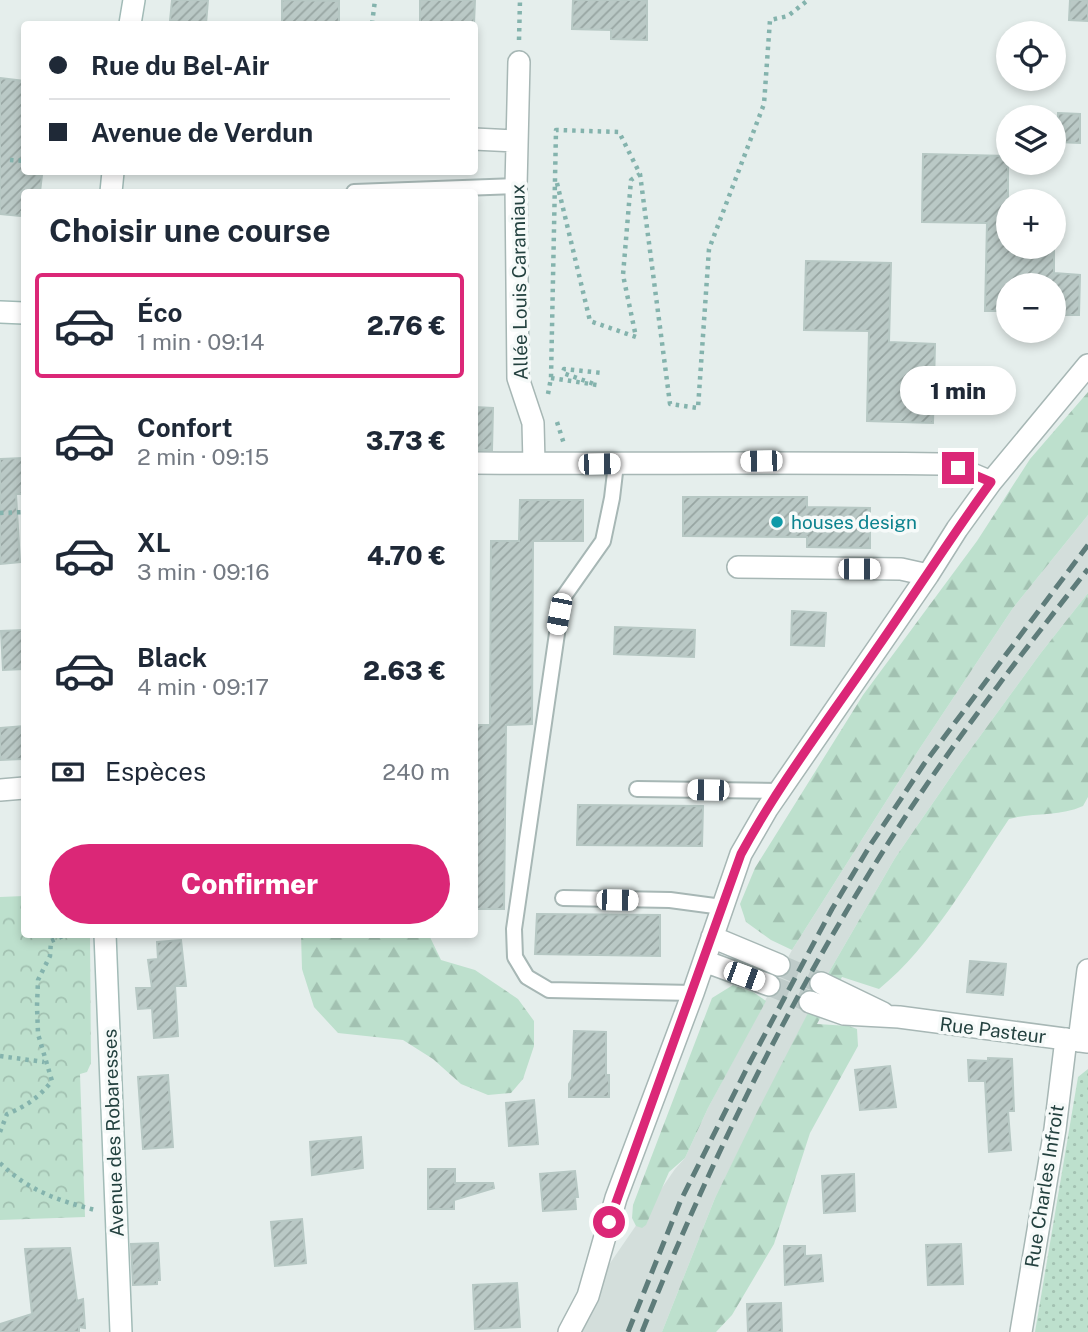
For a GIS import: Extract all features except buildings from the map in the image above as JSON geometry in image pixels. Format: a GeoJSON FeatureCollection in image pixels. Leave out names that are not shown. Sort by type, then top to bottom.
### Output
{"type":"FeatureCollection","features":[{"type":"Feature","properties":{"kind":"street"},"geometry":{"type":"LineString","coordinates":[[130,21],[134,0]]}},
{"type":"Feature","properties":{"kind":"street","name":"Allée Louis Caramiaux"},"geometry":{"type":"LineString","coordinates":[[519,62],[516,186],[518,378],[533,423],[534,463]]}},
{"type":"Feature","properties":{"kind":"street"},"geometry":{"type":"LineString","coordinates":[[478,139],[517,141]]}},
{"type":"Feature","properties":{"kind":"street"},"geometry":{"type":"LineString","coordinates":[[0,312],[21,313]]}},
{"type":"Feature","properties":{"kind":"street"},"geometry":{"type":"LineString","coordinates":[[569,1332],[588,1296],[616,1198],[693,993],[741,854],[780,791],[957,529],[991,482],[1088,365]]}},
{"type":"Feature","properties":{"kind":"street"},"geometry":{"type":"LineString","coordinates":[[478,463],[761,461],[940,464],[958,468],[991,482]]}},
{"type":"Feature","properties":{"kind":"street"},"geometry":{"type":"LineString","coordinates":[[738,567],[901,569],[928,575]]}},
{"type":"Feature","properties":{"kind":"street"},"geometry":{"type":"LineString","coordinates":[[0,790],[21,788]]}},
{"type":"Feature","properties":{"kind":"street"},"geometry":{"type":"LineString","coordinates":[[712,937],[779,965]]}},
{"type":"Feature","properties":{"kind":"street","name":"Avenue des Robaresses"},"geometry":{"type":"LineString","coordinates":[[105,938],[121,1332]]}},
{"type":"Feature","properties":{"kind":"street"},"geometry":{"type":"LineString","coordinates":[[704,961],[769,985]]}},
{"type":"Feature","properties":{"kind":"street","name":"Rue Charles Infroit"},"geometry":{"type":"LineString","coordinates":[[1021,1332],[1055,1129],[1077,1040],[1088,970]]}},
{"type":"Feature","properties":{"kind":"street","name":"Rue Pasteur"},"geometry":{"type":"LineString","coordinates":[[821,983],[870,1008],[899,1017]]}},
{"type":"Feature","properties":{"kind":"street","name":"Rue Pasteur"},"geometry":{"type":"LineString","coordinates":[[810,1002],[844,1014],[899,1017],[1077,1040]]}},
{"type":"Feature","properties":{"kind":"lane"},"geometry":{"type":"LineString","coordinates":[[435,189],[516,186]]}},
{"type":"Feature","properties":{"kind":"lane"},"geometry":{"type":"LineString","coordinates":[[616,464],[603,541],[562,599],[514,929],[515,957],[527,977],[549,990],[693,993]]}},
{"type":"Feature","properties":{"kind":"lane"},"geometry":{"type":"LineString","coordinates":[[637,789],[780,791]]}},
{"type":"Feature","properties":{"kind":"lane"},"geometry":{"type":"LineString","coordinates":[[563,898],[670,901],[722,907]]}},
{"type":"Feature","properties":{"kind":"path"},"geometry":{"type":"LineString","coordinates":[[372,21],[376,0]]}},
{"type":"Feature","properties":{"kind":"path"},"geometry":{"type":"LineString","coordinates":[[519,62],[520,0]]}},
{"type":"Feature","properties":{"kind":"path"},"geometry":{"type":"LineString","coordinates":[[551,402],[547,391],[551,378],[556,130],[619,132],[640,174],[670,404],[698,408],[709,249],[764,104],[770,20],[788,16],[808,0]]}},
{"type":"Feature","properties":{"kind":"path"},"geometry":{"type":"LineString","coordinates":[[10,160],[21,161]]}},
{"type":"Feature","properties":{"kind":"path"},"geometry":{"type":"LineString","coordinates":[[555,174],[590,321],[636,337],[623,275],[631,180],[640,174]]}},
{"type":"Feature","properties":{"kind":"path"},"geometry":{"type":"LineString","coordinates":[[551,378],[597,385],[563,373],[564,369],[602,373]]}},
{"type":"Feature","properties":{"kind":"path"},"geometry":{"type":"LineString","coordinates":[[555,414],[566,448],[584,448],[582,464]]}},
{"type":"Feature","properties":{"kind":"path"},"geometry":{"type":"LineString","coordinates":[[0,513],[21,512]]}},
{"type":"Feature","properties":{"kind":"path"},"geometry":{"type":"LineString","coordinates":[[0,1132],[7,1114],[38,1097],[52,1081],[44,1062],[38,1034],[38,980],[50,956],[51,942],[60,938]]}},
{"type":"Feature","properties":{"kind":"path"},"geometry":{"type":"LineString","coordinates":[[0,1056],[44,1062]]}},
{"type":"Feature","properties":{"kind":"path"},"geometry":{"type":"LineString","coordinates":[[0,1163],[19,1181],[56,1200],[116,1216]]}},
{"type":"Feature","properties":{"kind":"shaded area"},"geometry":{"type":"Polygon","coordinates":[[[1088,515],[1088,593],[959,765],[895,858],[829,972],[715,1198],[662,1332],[572,1332],[606,1269],[685,1158],[708,1108],[792,950],[918,751],[1013,608],[1088,515]]]}},
{"type":"Feature","properties":{"kind":"green space"},"geometry":{"type":"Polygon","coordinates":[[[1088,392],[1088,515],[1013,608],[918,751],[792,950],[771,940],[746,922],[740,904],[755,868],[863,695],[977,541],[1030,459],[1088,392]]]}},
{"type":"Feature","properties":{"kind":"green space"},"geometry":{"type":"Polygon","coordinates":[[[1088,593],[1088,797],[1083,806],[1065,812],[1009,819],[950,909],[898,972],[879,989],[842,977],[817,1024],[857,1029],[858,1046],[810,1133],[774,1244],[732,1315],[716,1332],[662,1332],[715,1198],[829,972],[895,858],[959,765],[1088,593]]]}},
{"type":"Feature","properties":{"kind":"green space"},"geometry":{"type":"Polygon","coordinates":[[[21,896],[21,938],[90,938],[91,1063],[87,1072],[80,1074],[85,1217],[0,1220],[0,897],[21,896]]]}},
{"type":"Feature","properties":{"kind":"green space"},"geometry":{"type":"Polygon","coordinates":[[[301,938],[430,938],[441,960],[475,970],[518,999],[534,1021],[534,1046],[523,1079],[511,1093],[488,1095],[461,1084],[433,1059],[403,1040],[338,1033],[314,1007],[302,969],[301,938]]]}},
{"type":"Feature","properties":{"kind":"green space"},"geometry":{"type":"Polygon","coordinates":[[[733,985],[753,992],[766,1001],[708,1108],[685,1158],[669,1172],[646,1225],[642,1228],[636,1226],[632,1218],[633,1205],[712,998],[733,985]]]}},
{"type":"Feature","properties":{"kind":"green space"},"geometry":{"type":"Polygon","coordinates":[[[1088,1069],[1088,1332],[1035,1332],[1078,1077],[1088,1069]]]}},
{"type":"Feature","properties":{"kind":"tunnel"},"geometry":{"type":"LineString","coordinates":[[779,965],[821,983]]}},
{"type":"Feature","properties":{"kind":"tunnel"},"geometry":{"type":"LineString","coordinates":[[769,985],[810,1002]]}},
{"type":"Feature","properties":{"kind":"railway"},"geometry":{"type":"LineString","coordinates":[[628,1332],[680,1202],[749,1064],[832,909],[924,764],[1088,545]]}},
{"type":"Feature","properties":{"kind":"railway"},"geometry":{"type":"LineString","coordinates":[[642,1332],[733,1124],[767,1055],[840,922],[941,764],[1088,569]]}},
{"type":"Feature","properties":{"kind":"place","name":"houses design"},"geometry":{"type":"Point","coordinates":[777,522]}},
{"type":"Feature","properties":{"kind":"route"},"geometry":{"type":"LineString","coordinates":[[609,1222],[741,854],[803,755],[991,482],[958,468]]}}]}
